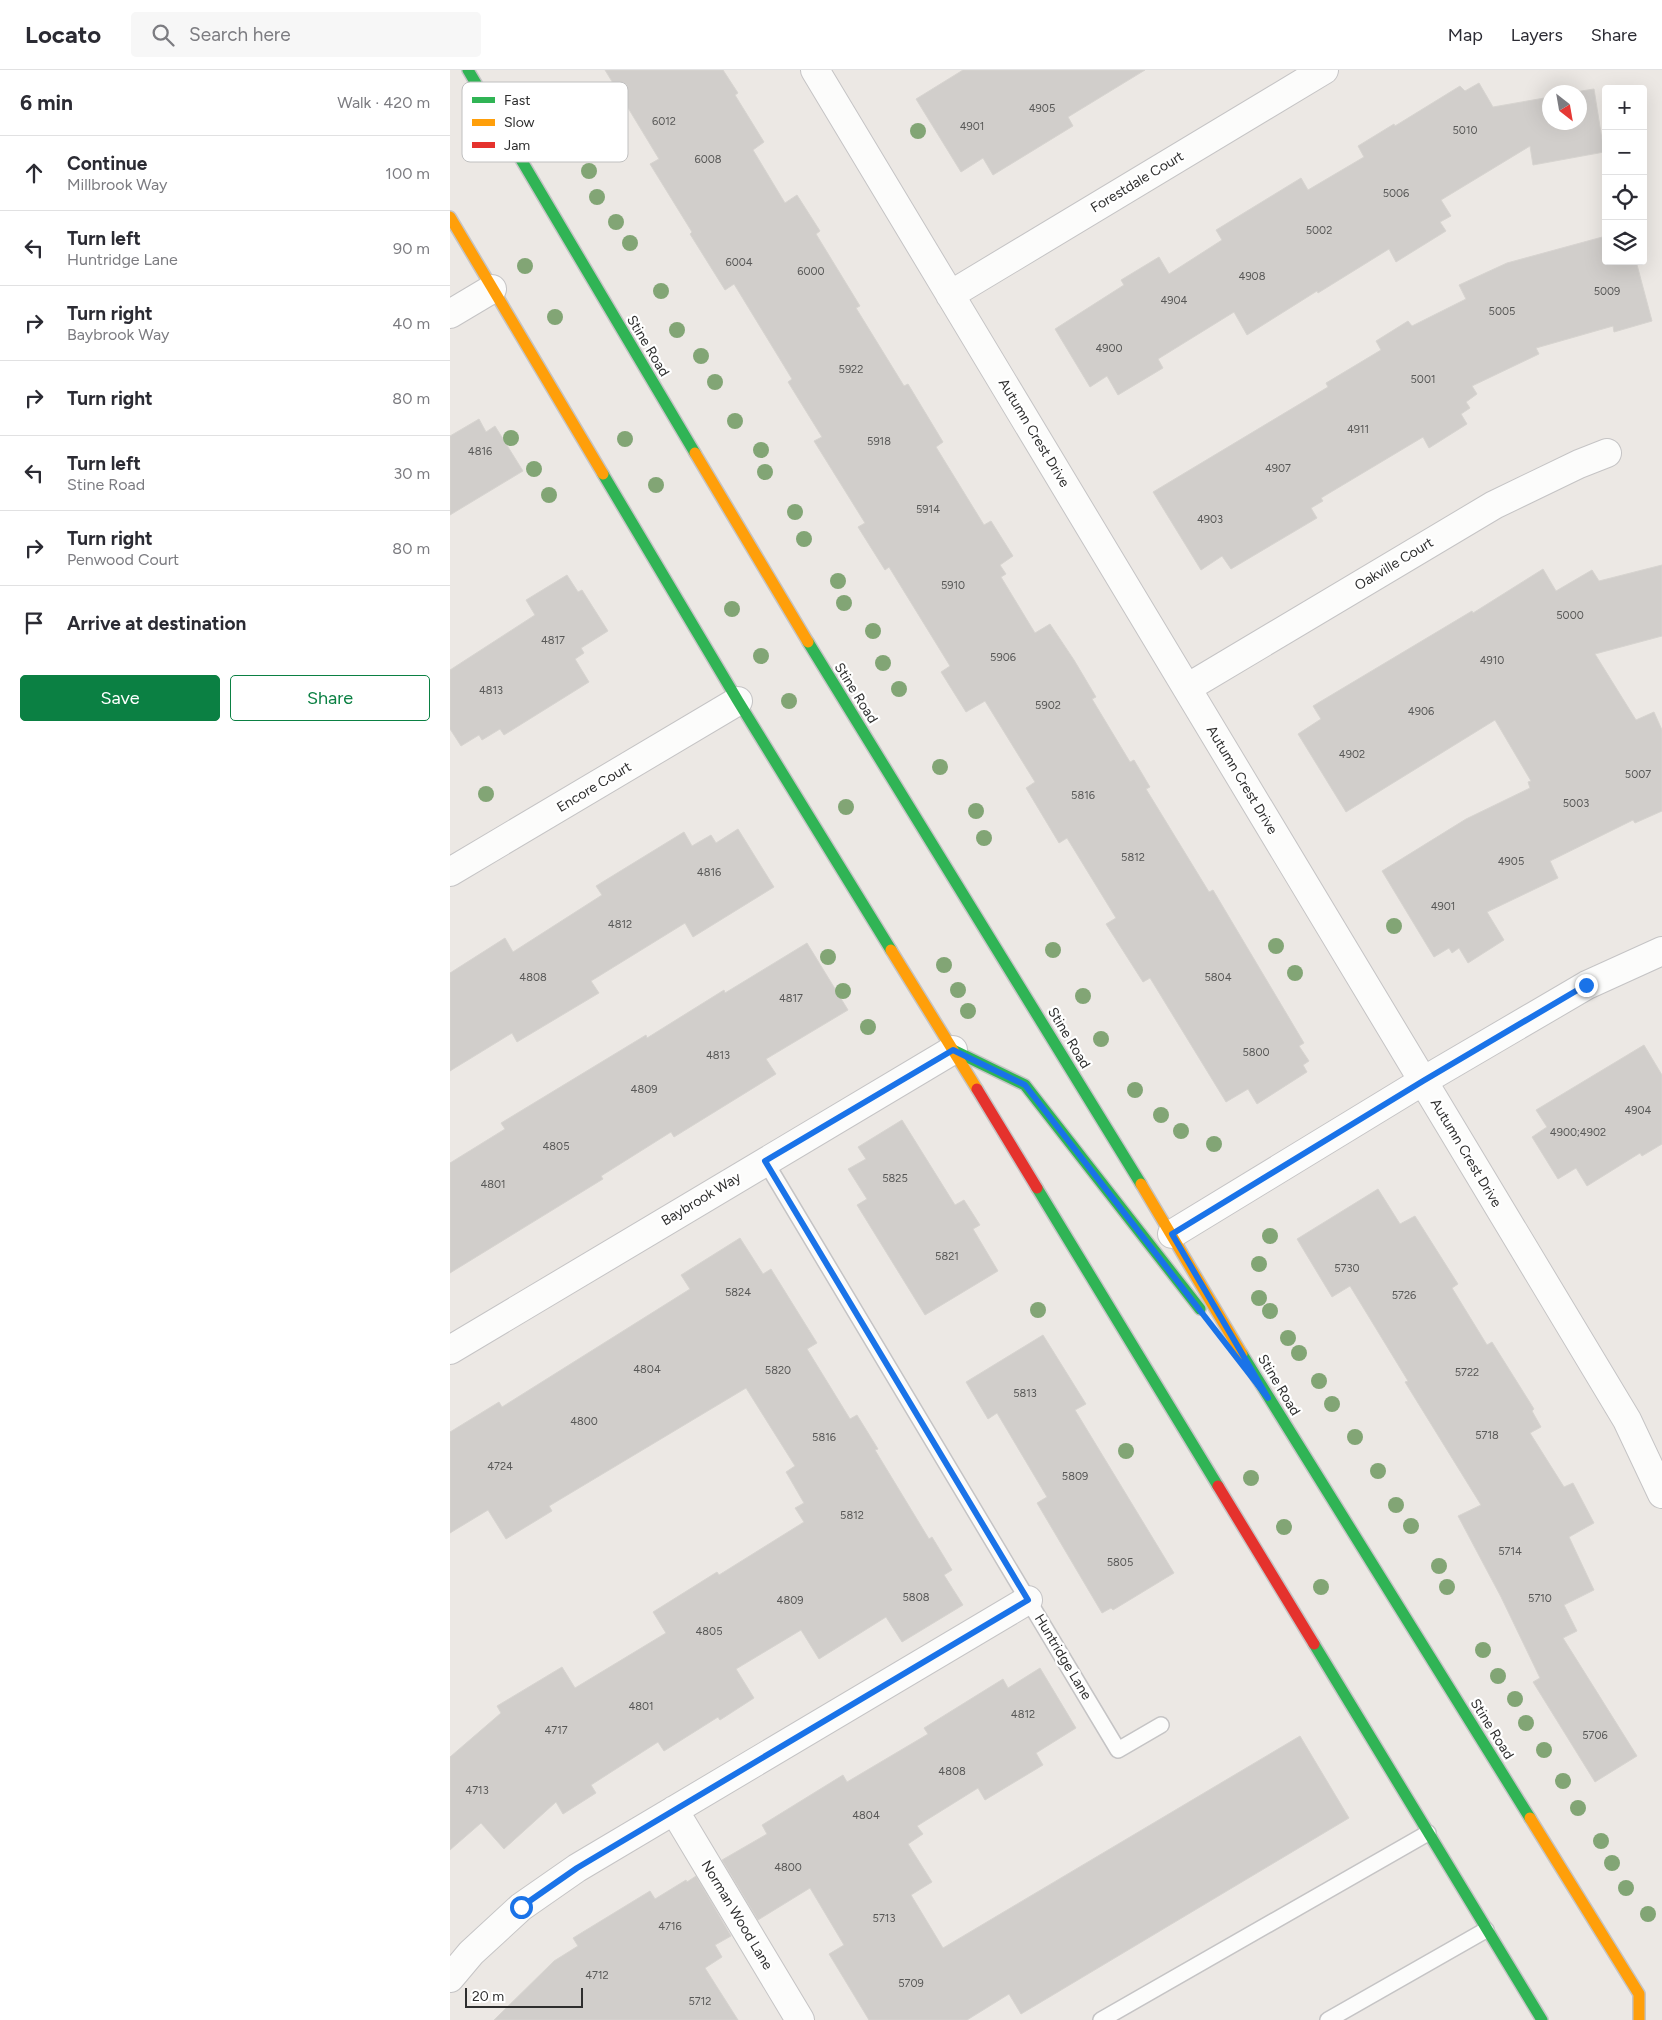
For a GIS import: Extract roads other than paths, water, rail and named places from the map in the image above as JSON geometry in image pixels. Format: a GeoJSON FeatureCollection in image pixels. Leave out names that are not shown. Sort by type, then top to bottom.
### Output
{"type":"FeatureCollection","features":[{"type":"Feature","properties":{"kind":"main road","name":"Stine Road"},"geometry":{"type":"LineString","coordinates":[[468,70],[475,82]]}},
{"type":"Feature","properties":{"kind":"main road","name":"Stine Road"},"geometry":{"type":"LineString","coordinates":[[522,162],[820,664],[1172,1234],[1268,1398],[1639,1994],[1639,2020]]}},
{"type":"Feature","properties":{"kind":"main road"},"geometry":{"type":"LineString","coordinates":[[450,217],[738,701],[953,1050],[1542,2020]]}},
{"type":"Feature","properties":{"kind":"main road"},"geometry":{"type":"LineString","coordinates":[[953,1050],[1025,1085],[1268,1398]]}},
{"type":"Feature","properties":{"kind":"street","name":"Autumn Crest Drive"},"geometry":{"type":"LineString","coordinates":[[816,70],[1627,1420],[1662,1494]]}},
{"type":"Feature","properties":{"kind":"street","name":"Forestdale Court"},"geometry":{"type":"LineString","coordinates":[[950,294],[1324,70]]}},
{"type":"Feature","properties":{"kind":"street"},"geometry":{"type":"LineString","coordinates":[[450,314],[492,289]]}},
{"type":"Feature","properties":{"kind":"street","name":"Oakville Court"},"geometry":{"type":"LineString","coordinates":[[1187,688],[1494,505],[1578,464],[1607,453]]}},
{"type":"Feature","properties":{"kind":"street","name":"Encore Court"},"geometry":{"type":"LineString","coordinates":[[450,872],[738,701]]}},
{"type":"Feature","properties":{"kind":"street"},"geometry":{"type":"LineString","coordinates":[[1172,1234],[1423,1081],[1586,985],[1662,951]]}},
{"type":"Feature","properties":{"kind":"street","name":"Baybrook Way"},"geometry":{"type":"LineString","coordinates":[[450,1350],[953,1050]]}},
{"type":"Feature","properties":{"kind":"street"},"geometry":{"type":"LineString","coordinates":[[450,1978],[471,1953],[521,1907],[577,1868],[1028,1600]]}},
{"type":"Feature","properties":{"kind":"street","name":"Norman Wood Lane"},"geometry":{"type":"LineString","coordinates":[[674,1810],[800,2020]]}},
{"type":"Feature","properties":{"kind":"lane","name":"Huntridge Lane"},"geometry":{"type":"LineString","coordinates":[[765,1161],[1118,1750],[1161,1725]]}},
{"type":"Feature","properties":{"kind":"lane"},"geometry":{"type":"LineString","coordinates":[[1101,2020],[1428,1833]]}},
{"type":"Feature","properties":{"kind":"lane"},"geometry":{"type":"LineString","coordinates":[[1328,2020],[1486,1930]]}}]}
